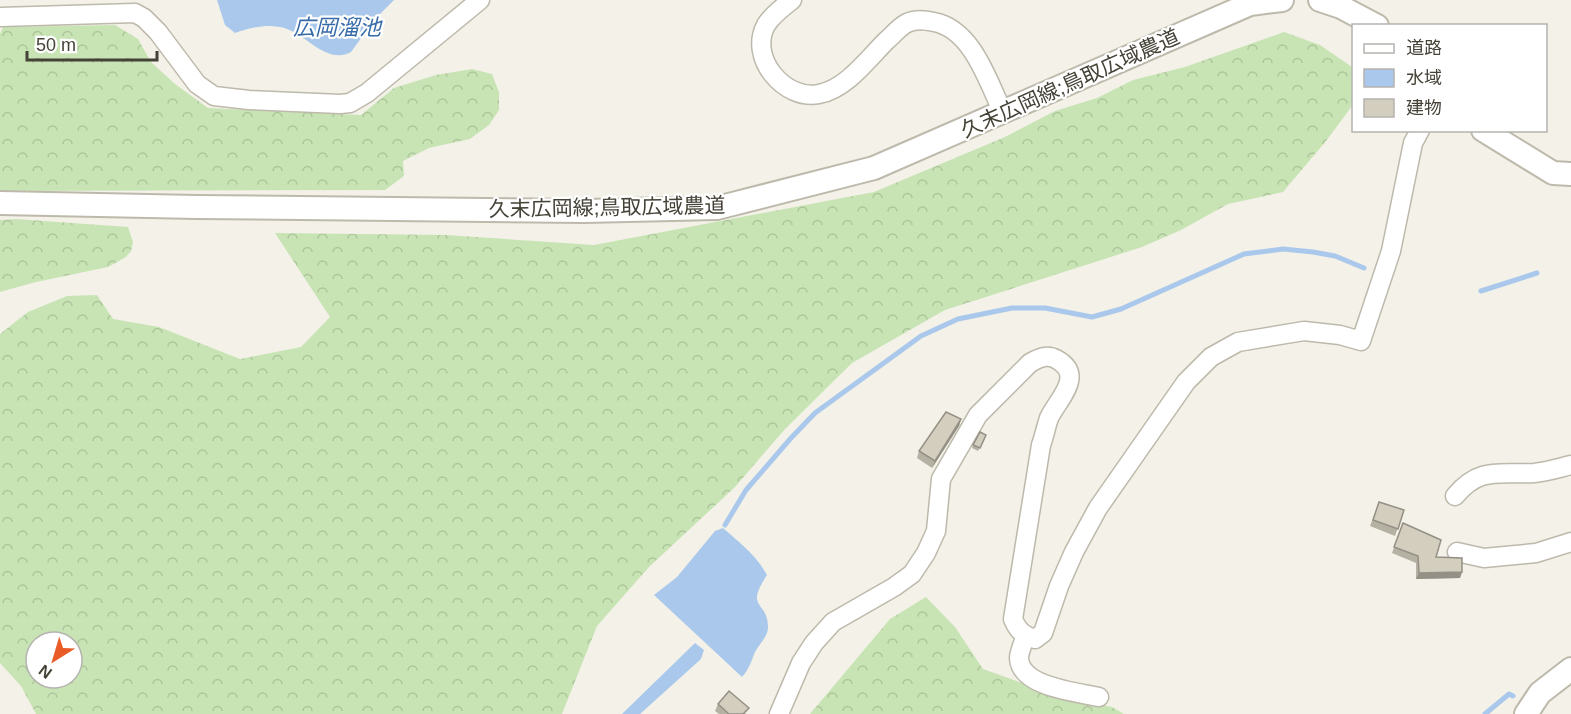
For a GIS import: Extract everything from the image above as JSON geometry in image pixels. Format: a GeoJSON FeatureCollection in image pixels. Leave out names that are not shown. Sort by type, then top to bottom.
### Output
{"type":"FeatureCollection","features":[{"type":"Feature","properties":{"kind":"street"},"geometry":{"type":"LineString","coordinates":[[0,17],[135,14],[144,18],[158,32],[197,84],[214,96],[340,104],[350,103],[367,93],[480,0]]}},
{"type":"Feature","properties":{"kind":"street"},"geometry":{"type":"LineString","coordinates":[[792,0],[766,25],[762,41],[770,71],[788,89],[807,96],[831,90],[849,77],[900,28],[914,21],[937,22],[964,38],[1003,113]]}},
{"type":"Feature","properties":{"kind":"street","name":"久末広岡線;鳥取広域農道"},"geometry":{"type":"LineString","coordinates":[[0,203],[561,211],[717,208],[874,168],[1250,4],[1282,0]]}},
{"type":"Feature","properties":{"kind":"street"},"geometry":{"type":"LineString","coordinates":[[1320,0],[1341,7],[1373,24]]}},
{"type":"Feature","properties":{"kind":"street"},"geometry":{"type":"LineString","coordinates":[[779,714],[801,663],[820,636],[833,622],[912,574],[926,553],[936,531],[941,479],[978,415],[1030,363],[1040,357],[1051,356],[1061,361],[1067,368],[1070,384],[1049,418],[1041,446],[1013,619],[1017,630],[1026,636],[1035,639],[1043,633],[1059,586],[1098,508],[1186,382],[1211,357],[1238,342],[1304,331],[1340,335],[1361,342],[1391,251],[1413,143],[1419,132]]}},
{"type":"Feature","properties":{"kind":"street"},"geometry":{"type":"LineString","coordinates":[[1486,132],[1553,173],[1571,174]]}},
{"type":"Feature","properties":{"kind":"street"},"geometry":{"type":"LineString","coordinates":[[1455,496],[1475,477],[1491,474],[1536,473],[1571,465]]}},
{"type":"Feature","properties":{"kind":"street"},"geometry":{"type":"LineString","coordinates":[[1457,552],[1484,558],[1536,553],[1571,542]]}},
{"type":"Feature","properties":{"kind":"street"},"geometry":{"type":"LineString","coordinates":[[1026,636],[1018,657],[1022,669],[1034,680],[1099,697]]}},
{"type":"Feature","properties":{"kind":"street"},"geometry":{"type":"LineString","coordinates":[[1526,714],[1540,693],[1571,669]]}},
{"type":"Feature","properties":{"kind":"green space"},"geometry":{"type":"Polygon","coordinates":[[[115,25],[138,39],[151,62],[175,84],[208,108],[361,115],[394,88],[436,75],[472,69],[492,74],[499,92],[499,110],[489,125],[470,139],[429,148],[403,161],[404,176],[385,190],[0,191],[0,34],[3,27],[115,25]]]}},
{"type":"Feature","properties":{"kind":"green space"},"geometry":{"type":"Polygon","coordinates":[[[1284,32],[1320,45],[1352,67],[1352,106],[1283,192],[1228,204],[1181,230],[1142,247],[945,310],[852,363],[785,429],[735,487],[649,567],[597,626],[562,714],[36,714],[21,686],[0,663],[0,334],[28,312],[67,296],[97,295],[113,319],[159,327],[240,359],[301,347],[330,317],[275,233],[446,235],[594,245],[874,192],[1005,137],[1055,111],[1097,98],[1133,80],[1185,67],[1284,32]]]}},
{"type":"Feature","properties":{"kind":"green space"},"geometry":{"type":"Polygon","coordinates":[[[16,219],[128,227],[133,242],[131,251],[126,257],[108,267],[0,292],[0,220],[16,219]]]}},
{"type":"Feature","properties":{"kind":"green space"},"geometry":{"type":"Polygon","coordinates":[[[926,597],[955,627],[983,669],[1058,696],[1112,707],[1124,714],[810,714],[890,619],[926,597]]]}},
{"type":"Feature","properties":{"kind":"water","name":"広岡溜池"},"geometry":{"type":"Polygon","coordinates":[[[217,0],[394,0],[375,19],[351,52],[334,55],[281,27],[261,26],[235,33],[225,25],[217,0]]]}},
{"type":"Feature","properties":{"kind":"water"},"geometry":{"type":"Polygon","coordinates":[[[723,528],[753,555],[767,575],[760,586],[757,600],[765,612],[768,631],[742,677],[654,595],[677,577],[715,531],[723,528]]]}},
{"type":"Feature","properties":{"kind":"water"},"geometry":{"type":"Polygon","coordinates":[[[695,643],[704,650],[701,659],[640,714],[622,714],[695,643]]]}},
{"type":"Feature","properties":{"kind":"building"},"geometry":{"type":"Polygon","coordinates":[[[946,412],[961,419],[935,461],[919,451],[946,412]]]}},
{"type":"Feature","properties":{"kind":"building"},"geometry":{"type":"Polygon","coordinates":[[[980,432],[986,435],[980,448],[973,445],[980,432]]]}},
{"type":"Feature","properties":{"kind":"building"},"geometry":{"type":"Polygon","coordinates":[[[1379,502],[1404,510],[1398,529],[1373,520],[1379,502]]]}},
{"type":"Feature","properties":{"kind":"building"},"geometry":{"type":"Polygon","coordinates":[[[1403,523],[1441,540],[1436,557],[1462,558],[1462,572],[1419,573],[1418,556],[1394,547],[1403,523]]]}},
{"type":"Feature","properties":{"kind":"building"},"geometry":{"type":"Polygon","coordinates":[[[729,691],[749,708],[743,714],[729,714],[718,704],[729,691]]]}},
{"type":"Feature","properties":{"kind":"waterway"},"geometry":{"type":"LineString","coordinates":[[725,525],[746,490],[815,413],[921,336],[958,319],[1012,308],[1045,308],[1092,317],[1121,309],[1244,254],[1283,249],[1335,256],[1364,268]]}},
{"type":"Feature","properties":{"kind":"waterway"},"geometry":{"type":"LineString","coordinates":[[1481,291],[1537,273]]}},
{"type":"Feature","properties":{"kind":"waterway"},"geometry":{"type":"LineString","coordinates":[[1485,714],[1509,694],[1513,696]]}}]}
